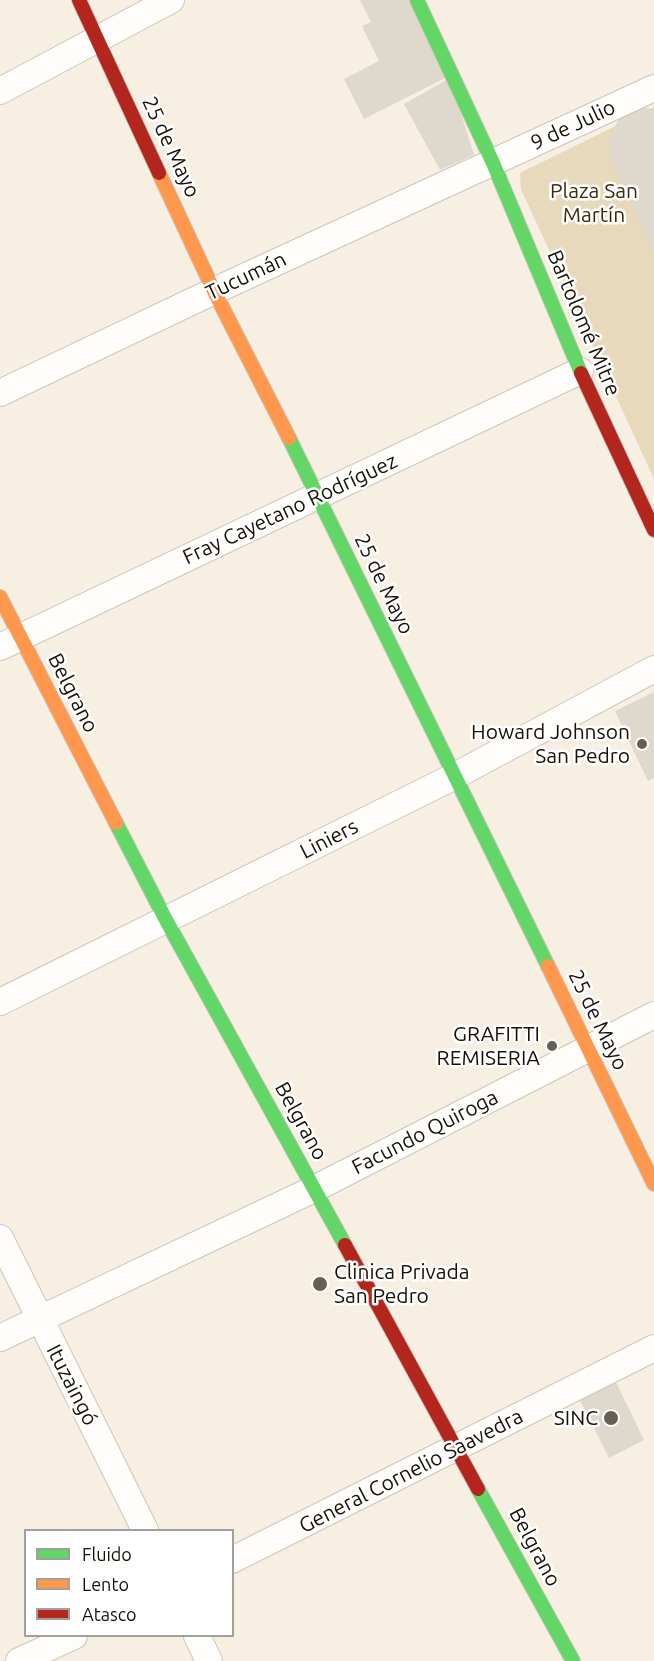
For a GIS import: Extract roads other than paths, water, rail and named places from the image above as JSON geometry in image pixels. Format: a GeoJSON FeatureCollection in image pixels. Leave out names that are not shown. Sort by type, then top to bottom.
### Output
{"type":"FeatureCollection","features":[{"type":"Feature","properties":{"kind":"street","name":"25 de Mayo"},"geometry":{"type":"LineString","coordinates":[[79,0],[214,291],[318,496],[453,777],[589,1048],[654,1184]]}},
{"type":"Feature","properties":{"kind":"street"},"geometry":{"type":"LineString","coordinates":[[0,91],[171,0]]}},
{"type":"Feature","properties":{"kind":"street","name":"Bartolomé Mitre"},"geometry":{"type":"LineString","coordinates":[[417,0],[492,163],[580,371],[654,530]]}},
{"type":"Feature","properties":{"kind":"street","name":"9 de Julio"},"geometry":{"type":"LineString","coordinates":[[492,163],[654,88]]}},
{"type":"Feature","properties":{"kind":"street","name":"Tucumán"},"geometry":{"type":"LineString","coordinates":[[0,393],[492,163]]}},
{"type":"Feature","properties":{"kind":"street","name":"Fray Cayetano Rodríguez"},"geometry":{"type":"LineString","coordinates":[[10,642],[580,371]]}},
{"type":"Feature","properties":{"kind":"street","name":"Belgrano"},"geometry":{"type":"LineString","coordinates":[[0,597],[10,642],[458,1448],[573,1661]]}},
{"type":"Feature","properties":{"kind":"street","name":"Liniers"},"geometry":{"type":"LineString","coordinates":[[0,1002],[453,777],[654,669]]}},
{"type":"Feature","properties":{"kind":"street","name":"Facundo Quiroga"},"geometry":{"type":"LineString","coordinates":[[0,1338],[314,1189],[654,1015]]}},
{"type":"Feature","properties":{"kind":"street","name":"Ituzaingó"},"geometry":{"type":"LineString","coordinates":[[0,1238],[144,1529]]}},
{"type":"Feature","properties":{"kind":"street","name":"General Cornelio Saavedra"},"geometry":{"type":"LineString","coordinates":[[234,1559],[654,1348]]}},
{"type":"Feature","properties":{"kind":"street"},"geometry":{"type":"LineString","coordinates":[[19,1661],[70,1637]]}},
{"type":"Feature","properties":{"kind":"street"},"geometry":{"type":"LineString","coordinates":[[197,1637],[209,1661]]}},
{"type":"Feature","properties":{"kind":"place","name":"Howard Johnson San Pedro"},"geometry":{"type":"Point","coordinates":[642,744]}},
{"type":"Feature","properties":{"kind":"place","name":"GRAFITTI REMISERIA"},"geometry":{"type":"Point","coordinates":[552,1046]}},
{"type":"Feature","properties":{"kind":"place","name":"Clinica Privada San Pedro"},"geometry":{"type":"Point","coordinates":[320,1284]}},
{"type":"Feature","properties":{"kind":"place","name":"SINC"},"geometry":{"type":"Point","coordinates":[611,1418]}},
{"type":"Feature","properties":{"kind":"park label","name":"Plaza San Martín"},"geometry":{"type":"Point","coordinates":[594,203]}}]}
